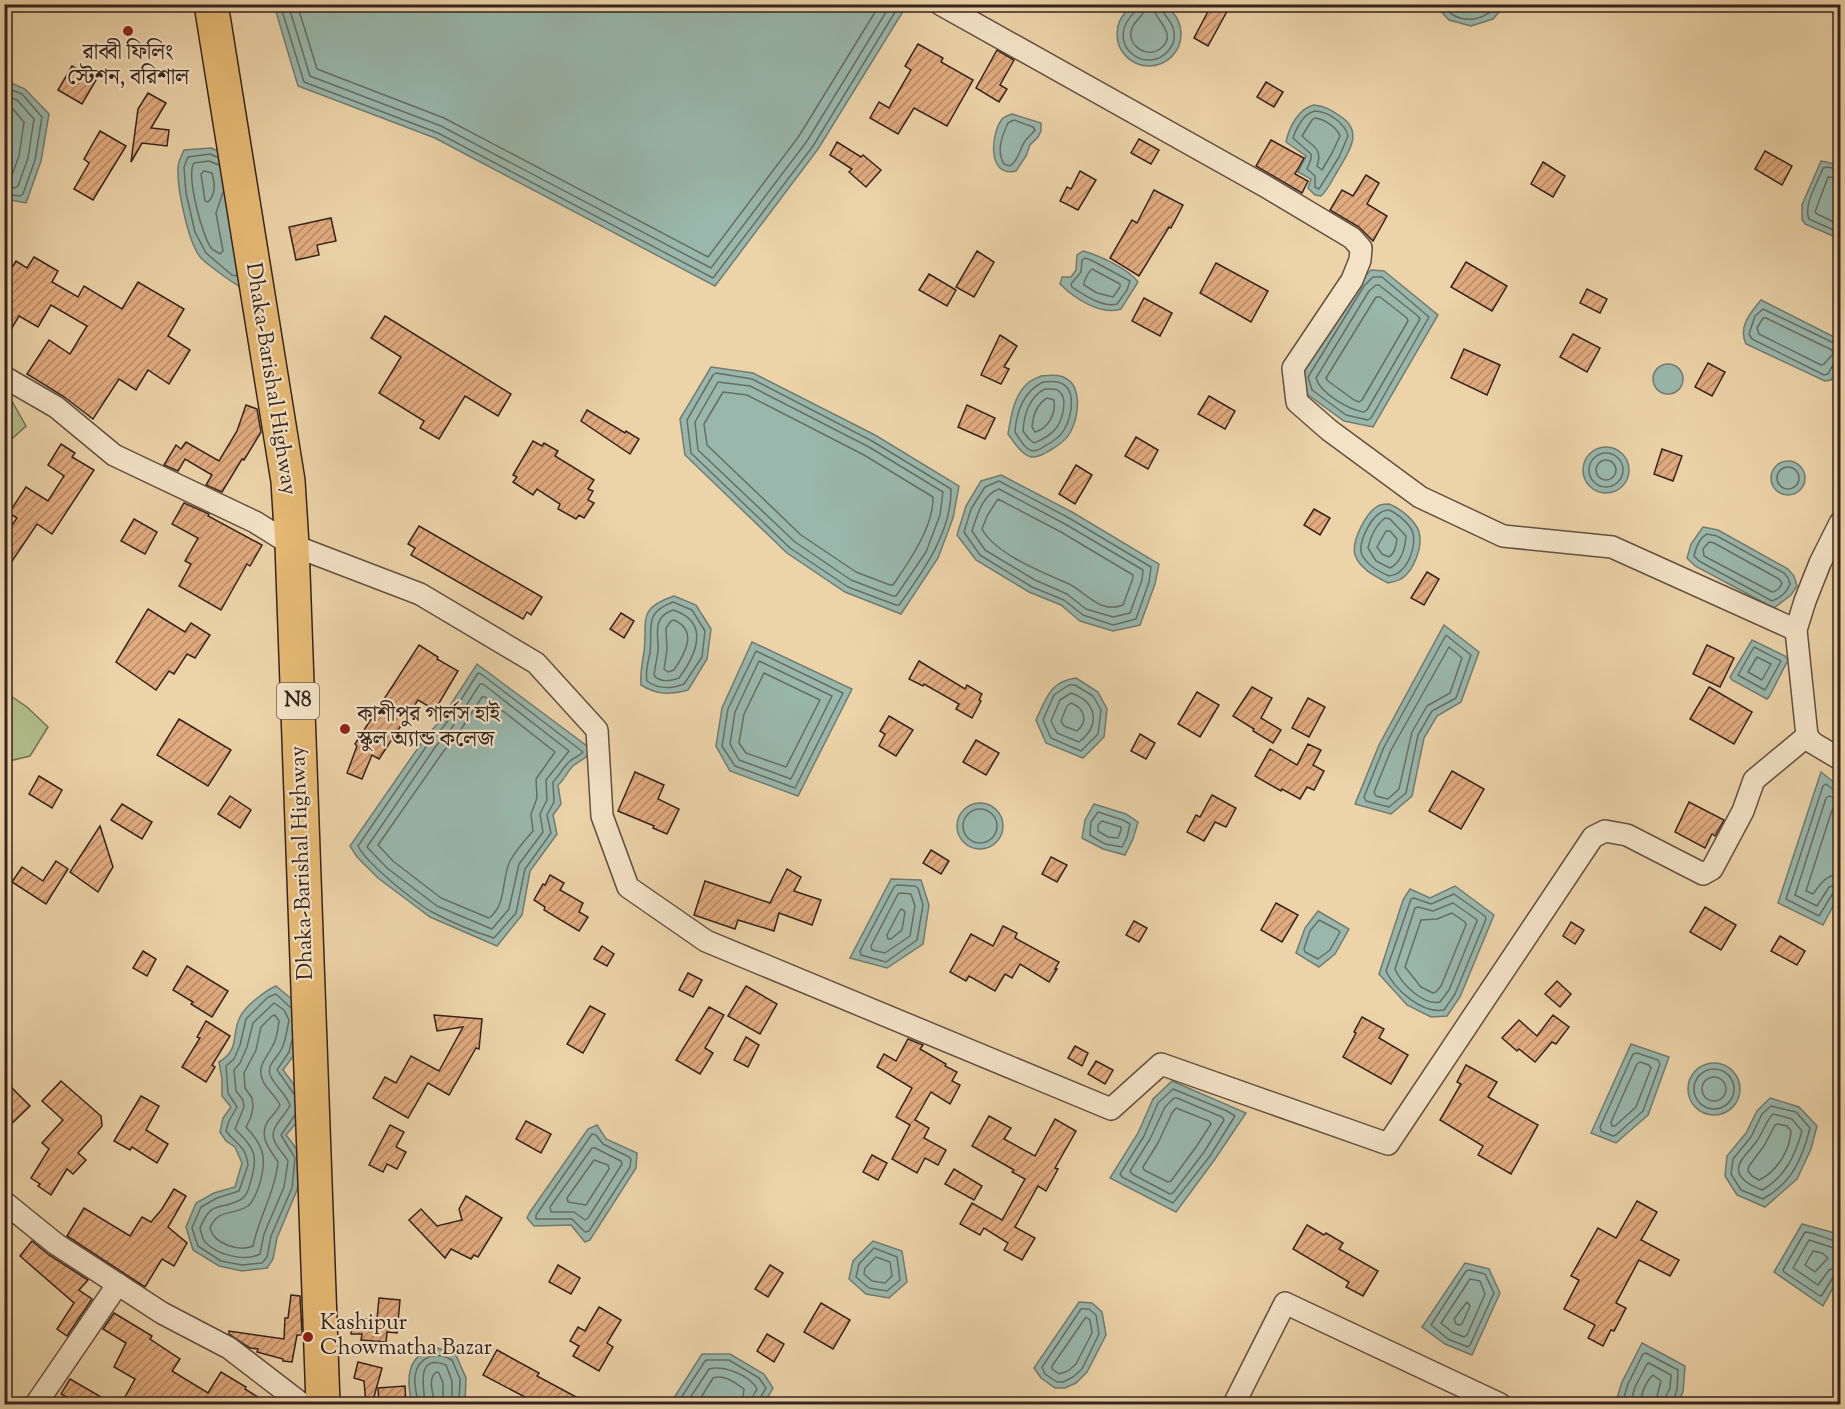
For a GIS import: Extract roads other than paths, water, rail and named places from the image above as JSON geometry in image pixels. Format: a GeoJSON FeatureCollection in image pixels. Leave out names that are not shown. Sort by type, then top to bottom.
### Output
{"type":"FeatureCollection","features":[{"type":"Feature","properties":{"kind":"highway","name":"Dhaka-Barishal Highway"},"geometry":{"type":"LineString","coordinates":[[211,4],[288,482],[323,1404]]}},
{"type":"Feature","properties":{"kind":"street"},"geometry":{"type":"LineString","coordinates":[[940,4],[1265,186],[1352,238],[1361,248],[1360,260],[1352,280],[1293,368],[1297,402],[1329,430],[1420,497],[1503,536],[1612,547],[1796,630]]}},
{"type":"Feature","properties":{"kind":"street"},"geometry":{"type":"LineString","coordinates":[[4,377],[56,407],[114,455],[255,522],[292,545],[420,594],[536,663],[597,730],[602,816],[628,887],[706,941],[1112,1109],[1161,1064],[1388,1144],[1593,837],[1605,831],[1627,834],[1703,874],[1712,869],[1743,811],[1754,780],[1807,736]]}},
{"type":"Feature","properties":{"kind":"street"},"geometry":{"type":"LineString","coordinates":[[1840,523],[1820,562],[1796,630],[1807,736],[1812,743],[1840,759]]}},
{"type":"Feature","properties":{"kind":"street"},"geometry":{"type":"LineString","coordinates":[[4,1203],[56,1244],[162,1313],[229,1348],[302,1404]]}},
{"type":"Feature","properties":{"kind":"street"},"geometry":{"type":"LineString","coordinates":[[36,1404],[118,1284]]}},
{"type":"Feature","properties":{"kind":"street"},"geometry":{"type":"LineString","coordinates":[[1234,1404],[1285,1303],[1500,1404]]}},
{"type":"Feature","properties":{"kind":"water"},"geometry":{"type":"Polygon","coordinates":[[[1149,2],[1167,8],[1175,16],[1181,34],[1175,52],[1167,60],[1149,66],[1131,60],[1123,52],[1117,34],[1123,16],[1131,8],[1149,2]]]}},
{"type":"Feature","properties":{"kind":"water"},"geometry":{"type":"Polygon","coordinates":[[[274,4],[907,5],[818,149],[715,286],[435,138],[298,86],[274,4]]]}},
{"type":"Feature","properties":{"kind":"water"},"geometry":{"type":"Polygon","coordinates":[[[1435,5],[1505,5],[1493,19],[1471,26],[1449,20],[1435,5]]]}},
{"type":"Feature","properties":{"kind":"water"},"geometry":{"type":"Polygon","coordinates":[[[5,80],[25,89],[49,114],[41,161],[26,203],[5,199],[5,80]]]}},
{"type":"Feature","properties":{"kind":"water"},"geometry":{"type":"Polygon","coordinates":[[[1314,105],[1328,109],[1348,122],[1353,136],[1346,157],[1321,196],[1315,195],[1308,188],[1311,179],[1298,172],[1306,156],[1286,142],[1299,114],[1314,105]]]}},
{"type":"Feature","properties":{"kind":"water"},"geometry":{"type":"Polygon","coordinates":[[[1012,114],[1041,123],[1041,131],[1030,145],[1016,171],[1006,171],[1000,168],[996,161],[994,142],[999,124],[1003,118],[1012,114]]]}},
{"type":"Feature","properties":{"kind":"water"},"geometry":{"type":"Polygon","coordinates":[[[211,148],[231,156],[244,284],[239,286],[219,273],[196,251],[181,201],[178,168],[184,150],[211,148]]]}},
{"type":"Feature","properties":{"kind":"water"},"geometry":{"type":"Polygon","coordinates":[[[1821,161],[1840,165],[1840,239],[1805,224],[1802,219],[1802,205],[1821,161]]]}},
{"type":"Feature","properties":{"kind":"water"},"geometry":{"type":"Polygon","coordinates":[[[1083,251],[1121,268],[1138,282],[1121,309],[1113,311],[1097,308],[1080,300],[1060,284],[1062,277],[1071,277],[1076,270],[1077,255],[1083,251]]]}},
{"type":"Feature","properties":{"kind":"water"},"geometry":{"type":"Polygon","coordinates":[[[1371,270],[1384,271],[1438,315],[1373,427],[1344,421],[1307,394],[1301,376],[1359,282],[1371,270]]]}},
{"type":"Feature","properties":{"kind":"water"},"geometry":{"type":"Polygon","coordinates":[[[1761,300],[1840,340],[1840,363],[1831,380],[1825,381],[1746,344],[1744,326],[1749,315],[1761,300]]]}},
{"type":"Feature","properties":{"kind":"water"},"geometry":{"type":"Polygon","coordinates":[[[1668,364],[1679,368],[1683,379],[1679,390],[1668,394],[1657,390],[1653,379],[1657,368],[1668,364]]]}},
{"type":"Feature","properties":{"kind":"water"},"geometry":{"type":"Polygon","coordinates":[[[711,367],[753,373],[875,435],[959,486],[953,518],[938,558],[901,614],[845,592],[787,553],[685,455],[680,419],[711,367]]]}},
{"type":"Feature","properties":{"kind":"water"},"geometry":{"type":"Polygon","coordinates":[[[1058,375],[1068,379],[1073,385],[1077,400],[1076,418],[1070,433],[1058,445],[1045,453],[1031,457],[1021,451],[1008,434],[1019,394],[1029,382],[1041,376],[1058,375]]]}},
{"type":"Feature","properties":{"kind":"water"},"geometry":{"type":"Polygon","coordinates":[[[1606,447],[1615,448],[1622,454],[1628,461],[1628,479],[1622,486],[1615,492],[1606,493],[1597,492],[1590,486],[1584,479],[1583,470],[1584,461],[1590,454],[1597,448],[1606,447]]]}},
{"type":"Feature","properties":{"kind":"water"},"geometry":{"type":"Polygon","coordinates":[[[1788,461],[1800,466],[1805,478],[1800,490],[1788,495],[1776,490],[1771,478],[1776,466],[1788,461]]]}},
{"type":"Feature","properties":{"kind":"water"},"geometry":{"type":"Polygon","coordinates":[[[1001,475],[1072,512],[1159,564],[1155,584],[1140,625],[1113,631],[1080,621],[1061,605],[1029,592],[976,560],[957,535],[966,506],[981,481],[1001,475]]]}},
{"type":"Feature","properties":{"kind":"water"},"geometry":{"type":"Polygon","coordinates":[[[1389,504],[1411,519],[1419,532],[1420,544],[1413,564],[1406,575],[1397,581],[1388,583],[1364,568],[1357,560],[1354,549],[1365,519],[1375,508],[1389,504]]]}},
{"type":"Feature","properties":{"kind":"water"},"geometry":{"type":"Polygon","coordinates":[[[1703,527],[1718,530],[1788,569],[1794,576],[1797,586],[1791,595],[1774,608],[1695,566],[1687,558],[1691,544],[1703,527]]]}},
{"type":"Feature","properties":{"kind":"water"},"geometry":{"type":"Polygon","coordinates":[[[674,596],[696,605],[711,629],[707,659],[688,690],[663,693],[652,691],[641,685],[645,624],[649,611],[654,606],[674,596]]]}},
{"type":"Feature","properties":{"kind":"water"},"geometry":{"type":"Polygon","coordinates":[[[1444,625],[1479,652],[1461,702],[1437,716],[1424,738],[1412,796],[1391,814],[1355,804],[1379,745],[1444,625]]]}},
{"type":"Feature","properties":{"kind":"water"},"geometry":{"type":"Polygon","coordinates":[[[1752,640],[1785,656],[1788,660],[1767,699],[1730,677],[1752,640]]]}},
{"type":"Feature","properties":{"kind":"water"},"geometry":{"type":"Polygon","coordinates":[[[752,642],[852,689],[798,796],[730,771],[716,746],[722,708],[752,642]]]}},
{"type":"Feature","properties":{"kind":"water"},"geometry":{"type":"Polygon","coordinates":[[[477,664],[587,746],[590,753],[572,767],[558,785],[561,804],[553,815],[557,834],[530,871],[522,915],[497,946],[430,917],[378,878],[357,857],[350,846],[425,738],[440,721],[477,664]]]}},
{"type":"Feature","properties":{"kind":"water"},"geometry":{"type":"Polygon","coordinates":[[[1076,678],[1098,692],[1107,709],[1104,737],[1083,758],[1046,743],[1036,720],[1050,692],[1060,683],[1076,678]]]}},
{"type":"Feature","properties":{"kind":"water"},"geometry":{"type":"Polygon","coordinates":[[[1821,772],[1840,787],[1840,893],[1823,925],[1778,903],[1821,772]]]}},
{"type":"Feature","properties":{"kind":"water"},"geometry":{"type":"Polygon","coordinates":[[[980,803],[996,810],[1003,826],[996,842],[980,849],[964,842],[957,826],[964,810],[980,803]]]}},
{"type":"Feature","properties":{"kind":"water"},"geometry":{"type":"Polygon","coordinates":[[[1094,804],[1126,814],[1138,822],[1125,855],[1103,849],[1082,838],[1085,820],[1094,804]]]}},
{"type":"Feature","properties":{"kind":"water"},"geometry":{"type":"Polygon","coordinates":[[[891,879],[921,880],[929,905],[923,944],[887,968],[850,958],[891,879]]]}},
{"type":"Feature","properties":{"kind":"water"},"geometry":{"type":"Polygon","coordinates":[[[1455,886],[1494,915],[1460,997],[1447,1016],[1431,1017],[1407,1005],[1379,974],[1403,900],[1410,889],[1430,898],[1455,886]]]}},
{"type":"Feature","properties":{"kind":"water"},"geometry":{"type":"Polygon","coordinates":[[[1318,911],[1349,929],[1335,954],[1319,967],[1296,953],[1305,928],[1318,911]]]}},
{"type":"Feature","properties":{"kind":"water"},"geometry":{"type":"Polygon","coordinates":[[[276,986],[294,1001],[294,1055],[283,1070],[298,1090],[299,1120],[286,1135],[302,1156],[297,1190],[277,1238],[273,1259],[267,1268],[242,1271],[219,1266],[193,1250],[186,1227],[196,1203],[214,1193],[235,1187],[242,1163],[235,1147],[226,1141],[220,1132],[223,1118],[231,1107],[222,1096],[219,1062],[230,1052],[237,1024],[246,1008],[266,991],[276,986]]]}},
{"type":"Feature","properties":{"kind":"water"},"geometry":{"type":"Polygon","coordinates":[[[1631,1044],[1669,1057],[1648,1115],[1616,1143],[1591,1133],[1631,1044]]]}},
{"type":"Feature","properties":{"kind":"water"},"geometry":{"type":"Polygon","coordinates":[[[1709,1063],[1719,1063],[1728,1067],[1736,1075],[1740,1089],[1736,1103],[1728,1111],[1719,1115],[1709,1115],[1700,1111],[1692,1103],[1688,1094],[1688,1084],[1692,1075],[1700,1067],[1709,1063]]]}},
{"type":"Feature","properties":{"kind":"water"},"geometry":{"type":"Polygon","coordinates":[[[1172,1081],[1246,1113],[1176,1212],[1110,1178],[1138,1133],[1153,1099],[1172,1081]]]}},
{"type":"Feature","properties":{"kind":"water"},"geometry":{"type":"Polygon","coordinates":[[[1770,1098],[1799,1107],[1817,1126],[1811,1149],[1797,1179],[1765,1207],[1737,1195],[1725,1176],[1727,1156],[1746,1133],[1757,1111],[1770,1098]]]}},
{"type":"Feature","properties":{"kind":"water"},"geometry":{"type":"Polygon","coordinates":[[[597,1125],[606,1139],[637,1153],[636,1168],[590,1240],[585,1242],[571,1225],[534,1226],[527,1218],[530,1212],[588,1129],[597,1125]]]}},
{"type":"Feature","properties":{"kind":"water"},"geometry":{"type":"Polygon","coordinates":[[[1802,1224],[1831,1232],[1840,1238],[1840,1275],[1823,1306],[1774,1272],[1802,1224]]]}},
{"type":"Feature","properties":{"kind":"water"},"geometry":{"type":"Polygon","coordinates":[[[873,1241],[902,1251],[907,1282],[889,1298],[866,1294],[849,1279],[853,1261],[873,1241]]]}},
{"type":"Feature","properties":{"kind":"water"},"geometry":{"type":"Polygon","coordinates":[[[1465,1263],[1489,1269],[1500,1293],[1472,1355],[1445,1344],[1422,1327],[1465,1263]]]}},
{"type":"Feature","properties":{"kind":"water"},"geometry":{"type":"Polygon","coordinates":[[[1079,1302],[1092,1303],[1102,1312],[1106,1335],[1087,1372],[1076,1383],[1065,1388],[1055,1388],[1041,1378],[1034,1368],[1079,1302]]]}},
{"type":"Feature","properties":{"kind":"water"},"geometry":{"type":"Polygon","coordinates":[[[1642,1343],[1685,1366],[1683,1392],[1677,1404],[1615,1404],[1622,1382],[1642,1343]]]}},
{"type":"Feature","properties":{"kind":"water"},"geometry":{"type":"Polygon","coordinates":[[[437,1348],[455,1353],[466,1378],[465,1404],[412,1404],[409,1377],[414,1362],[427,1351],[437,1348]]]}},
{"type":"Feature","properties":{"kind":"water"},"geometry":{"type":"Polygon","coordinates":[[[702,1354],[730,1354],[764,1374],[773,1388],[764,1404],[670,1404],[702,1354]]]}},
{"type":"Feature","properties":{"kind":"place","name":"রাব্বী ফিলিং স্টেশন, বরিশাল"},"geometry":{"type":"Point","coordinates":[128,31]}},
{"type":"Feature","properties":{"kind":"place","name":"কাশীপুর গার্লস হাই স্কুল অ্যান্ড কলেজ"},"geometry":{"type":"Point","coordinates":[345,729]}},
{"type":"Feature","properties":{"kind":"place","name":"Kashipur Chowmatha Bazar"},"geometry":{"type":"Point","coordinates":[308,1337]}}]}
